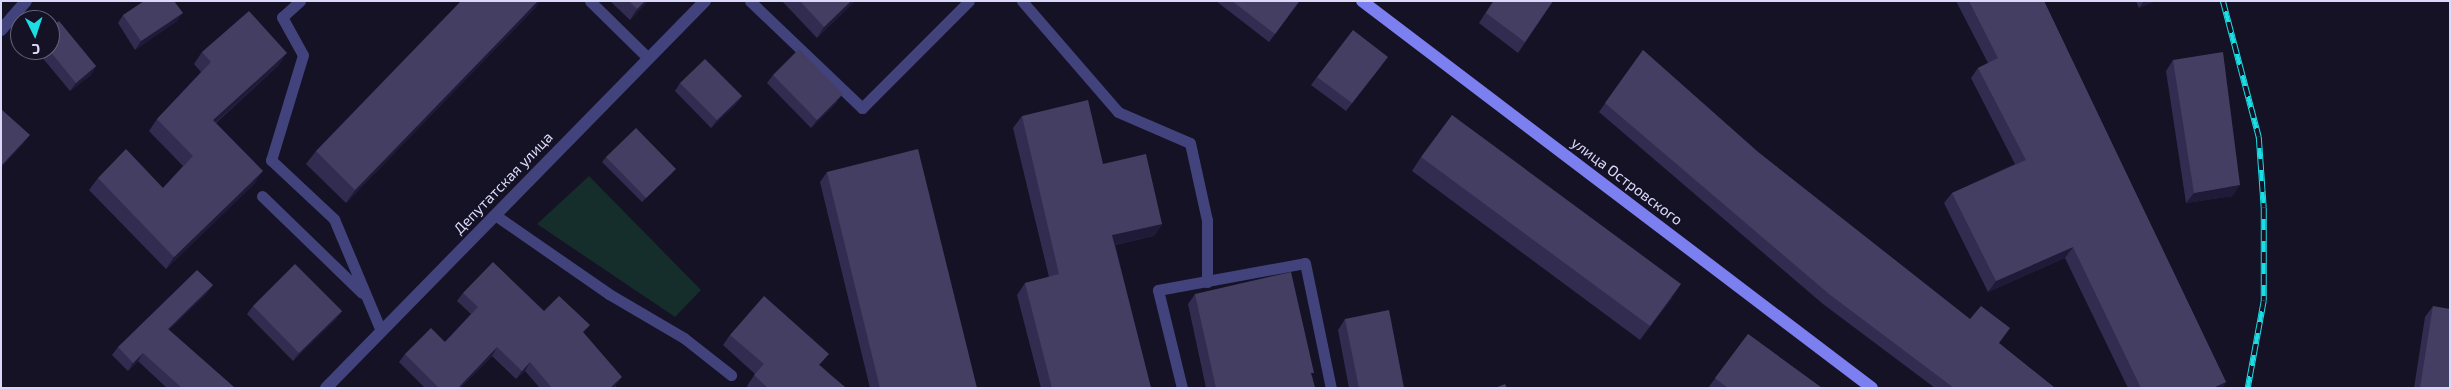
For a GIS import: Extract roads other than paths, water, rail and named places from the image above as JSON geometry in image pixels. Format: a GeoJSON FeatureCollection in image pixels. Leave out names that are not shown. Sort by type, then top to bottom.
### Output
{"type":"FeatureCollection","features":[{"type":"Feature","properties":{"kind":"main road","name":"улица Островского"},"geometry":{"type":"LineString","coordinates":[[1362,1],[1872,388]]}},
{"type":"Feature","properties":{"kind":"street"},"geometry":{"type":"LineString","coordinates":[[1,30],[26,1]]}},
{"type":"Feature","properties":{"kind":"street","name":"Депутатская улица"},"geometry":{"type":"LineString","coordinates":[[326,388],[705,1]]}},
{"type":"Feature","properties":{"kind":"lane"},"geometry":{"type":"LineString","coordinates":[[300,1],[282,17],[303,55],[271,160],[334,219],[381,331]]}},
{"type":"Feature","properties":{"kind":"lane"},"geometry":{"type":"LineString","coordinates":[[590,1],[648,58]]}},
{"type":"Feature","properties":{"kind":"lane"},"geometry":{"type":"LineString","coordinates":[[750,1],[862,108],[969,1]]}},
{"type":"Feature","properties":{"kind":"lane"},"geometry":{"type":"LineString","coordinates":[[1022,1],[1118,112],[1190,144],[1207,220],[1207,282]]}},
{"type":"Feature","properties":{"kind":"lane"},"geometry":{"type":"LineString","coordinates":[[262,196],[366,298]]}},
{"type":"Feature","properties":{"kind":"lane"},"geometry":{"type":"LineString","coordinates":[[494,215],[609,294],[684,338],[731,375]]}},
{"type":"Feature","properties":{"kind":"lane"},"geometry":{"type":"LineString","coordinates":[[1182,388],[1158,290],[1305,263],[1331,388]]}},
{"type":"Feature","properties":{"kind":"railway"},"geometry":{"type":"LineString","coordinates":[[2223,1],[2259,137],[2264,208],[2264,301],[2248,388]]}}]}
